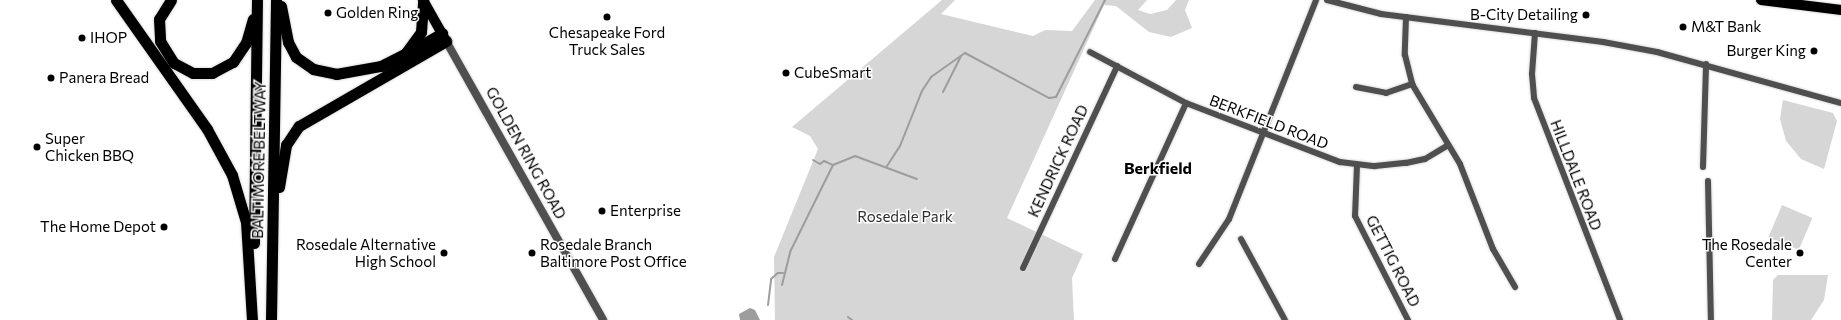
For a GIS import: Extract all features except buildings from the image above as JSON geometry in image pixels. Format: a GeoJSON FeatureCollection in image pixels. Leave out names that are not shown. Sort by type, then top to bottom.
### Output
{"type":"FeatureCollection","features":[{"type":"Feature","properties":{"kind":"highway"},"geometry":{"type":"LineString","coordinates":[[116,0],[207,129],[232,175],[246,222],[252,320]]}},
{"type":"Feature","properties":{"kind":"highway"},"geometry":{"type":"LineString","coordinates":[[171,0],[159,20],[159,34],[164,52],[184,70],[203,75],[221,70],[242,51],[257,0]]}},
{"type":"Feature","properties":{"kind":"highway","name":"BALTIMORE BELTWAY"},"geometry":{"type":"LineString","coordinates":[[252,320],[257,0]]}},
{"type":"Feature","properties":{"kind":"highway","name":"BALTIMORE BELTWAY"},"geometry":{"type":"LineString","coordinates":[[271,320],[276,0]]}},
{"type":"Feature","properties":{"kind":"highway"},"geometry":{"type":"LineString","coordinates":[[280,0],[292,50],[302,62],[318,72],[336,74],[364,70],[444,37]]}},
{"type":"Feature","properties":{"kind":"highway"},"geometry":{"type":"LineString","coordinates":[[405,54],[421,32],[423,0]]}},
{"type":"Feature","properties":{"kind":"highway","name":"GOLDEN RING ROAD"},"geometry":{"type":"LineString","coordinates":[[423,0],[444,37]]}},
{"type":"Feature","properties":{"kind":"highway"},"geometry":{"type":"LineString","coordinates":[[1761,0],[1841,10]]}},
{"type":"Feature","properties":{"kind":"highway"},"geometry":{"type":"LineString","coordinates":[[272,237],[286,145],[293,132],[315,114],[444,37]]}},
{"type":"Feature","properties":{"kind":"highway"},"geometry":{"type":"LineString","coordinates":[[271,280],[278,320]]}},
{"type":"Feature","properties":{"kind":"street"},"geometry":{"type":"LineString","coordinates":[[1199,264],[1229,219],[1316,0]]}},
{"type":"Feature","properties":{"kind":"street"},"geometry":{"type":"LineString","coordinates":[[1326,0],[1362,11],[1603,42],[1706,64],[1841,103]]}},
{"type":"Feature","properties":{"kind":"street"},"geometry":{"type":"LineString","coordinates":[[1406,17],[1404,55],[1412,84],[1466,177],[1493,249],[1515,287]]}},
{"type":"Feature","properties":{"kind":"street","name":"HILLDALE ROAD"},"geometry":{"type":"LineString","coordinates":[[1535,34],[1532,74],[1534,98],[1620,320]]}},
{"type":"Feature","properties":{"kind":"street","name":"GOLDEN RING ROAD"},"geometry":{"type":"LineString","coordinates":[[444,37],[603,320]]}},
{"type":"Feature","properties":{"kind":"street","name":"BERKFIELD ROAD"},"geometry":{"type":"LineString","coordinates":[[1090,52],[1186,103],[1263,134],[1340,162],[1357,165],[1412,162],[1431,156],[1448,145]]}},
{"type":"Feature","properties":{"kind":"street"},"geometry":{"type":"LineString","coordinates":[[1703,167],[1706,64]]}},
{"type":"Feature","properties":{"kind":"street","name":"KENDRICK ROAD"},"geometry":{"type":"LineString","coordinates":[[1023,268],[1117,66]]}},
{"type":"Feature","properties":{"kind":"street"},"geometry":{"type":"LineString","coordinates":[[1356,87],[1386,93],[1412,84]]}},
{"type":"Feature","properties":{"kind":"street"},"geometry":{"type":"LineString","coordinates":[[1115,259],[1186,103]]}},
{"type":"Feature","properties":{"kind":"street","name":"GETTIG ROAD"},"geometry":{"type":"LineString","coordinates":[[1357,165],[1355,216],[1408,320]]}},
{"type":"Feature","properties":{"kind":"street"},"geometry":{"type":"LineString","coordinates":[[1708,181],[1711,320]]}},
{"type":"Feature","properties":{"kind":"street"},"geometry":{"type":"LineString","coordinates":[[1241,239],[1285,320]]}},
{"type":"Feature","properties":{"kind":"green space","name":"Rosedale Park"},"geometry":{"type":"Polygon","coordinates":[[[942,0],[955,0],[941,14],[1033,36],[1045,30],[1072,31],[1095,0],[1147,0],[1138,10],[1150,14],[1167,10],[1176,0],[1189,0],[1185,10],[1192,28],[1171,37],[1149,32],[1116,6],[1104,5],[1007,218],[1083,254],[1072,278],[1074,320],[775,320],[774,257],[818,149],[810,136],[792,127],[942,0]]]}},
{"type":"Feature","properties":{"kind":"green space"},"geometry":{"type":"Polygon","coordinates":[[[1783,100],[1833,113],[1837,121],[1824,169],[1801,159],[1786,141],[1780,119],[1783,100]]]}},
{"type":"Feature","properties":{"kind":"green space"},"geometry":{"type":"Polygon","coordinates":[[[1782,205],[1812,218],[1799,250],[1768,237],[1782,205]]]}},
{"type":"Feature","properties":{"kind":"green space"},"geometry":{"type":"Polygon","coordinates":[[[1778,275],[1828,275],[1824,300],[1811,320],[1772,320],[1773,280],[1778,275]]]}},
{"type":"Feature","properties":{"kind":"shaded area"},"geometry":{"type":"Polygon","coordinates":[[[750,308],[755,310],[760,320],[740,320],[739,314],[750,308]]]}},
{"type":"Feature","properties":{"kind":"waterway"},"geometry":{"type":"LineString","coordinates":[[887,166],[900,146],[922,91],[931,77],[965,53],[1049,98],[1056,97],[1105,0]]}},
{"type":"Feature","properties":{"kind":"waterway"},"geometry":{"type":"LineString","coordinates":[[943,92],[961,56]]}},
{"type":"Feature","properties":{"kind":"waterway"},"geometry":{"type":"LineString","coordinates":[[782,285],[790,252],[833,165],[855,156],[917,179]]}},
{"type":"Feature","properties":{"kind":"waterway"},"geometry":{"type":"LineString","coordinates":[[813,160],[820,164],[824,161],[833,165]]}},
{"type":"Feature","properties":{"kind":"waterway"},"geometry":{"type":"LineString","coordinates":[[768,305],[771,279],[778,273],[783,273]]}},
{"type":"Feature","properties":{"kind":"waterway"},"geometry":{"type":"LineString","coordinates":[[848,317],[852,320]]}},
{"type":"Feature","properties":{"kind":"place","name":"Golden Ring"},"geometry":{"type":"Point","coordinates":[328,13]}},
{"type":"Feature","properties":{"kind":"place","name":"B-City Detailing"},"geometry":{"type":"Point","coordinates":[1586,15]}},
{"type":"Feature","properties":{"kind":"place","name":"Chesapeake Ford Truck Sales"},"geometry":{"type":"Point","coordinates":[607,17]}},
{"type":"Feature","properties":{"kind":"place","name":"M&T Bank"},"geometry":{"type":"Point","coordinates":[1683,27]}},
{"type":"Feature","properties":{"kind":"place","name":"IHOP"},"geometry":{"type":"Point","coordinates":[82,38]}},
{"type":"Feature","properties":{"kind":"place","name":"Burger King"},"geometry":{"type":"Point","coordinates":[1814,51]}},
{"type":"Feature","properties":{"kind":"place","name":"CubeSmart"},"geometry":{"type":"Point","coordinates":[786,73]}},
{"type":"Feature","properties":{"kind":"place","name":"Panera Bread"},"geometry":{"type":"Point","coordinates":[51,78]}},
{"type":"Feature","properties":{"kind":"place","name":"Super Chicken BBQ"},"geometry":{"type":"Point","coordinates":[37,147]}},
{"type":"Feature","properties":{"kind":"place","name":"Enterprise"},"geometry":{"type":"Point","coordinates":[602,211]}},
{"type":"Feature","properties":{"kind":"place","name":"The Home Depot"},"geometry":{"type":"Point","coordinates":[164,227]}},
{"type":"Feature","properties":{"kind":"place","name":"Rosedale Alternative High School"},"geometry":{"type":"Point","coordinates":[444,253]}},
{"type":"Feature","properties":{"kind":"place","name":"Rosedale Branch Baltimore Post Office"},"geometry":{"type":"Point","coordinates":[532,253]}},
{"type":"Feature","properties":{"kind":"place","name":"The Rosedale Center"},"geometry":{"type":"Point","coordinates":[1800,253]}},
{"type":"Feature","properties":{"kind":"district","name":"Berkfield"},"geometry":{"type":"Point","coordinates":[1158,168]}}]}
